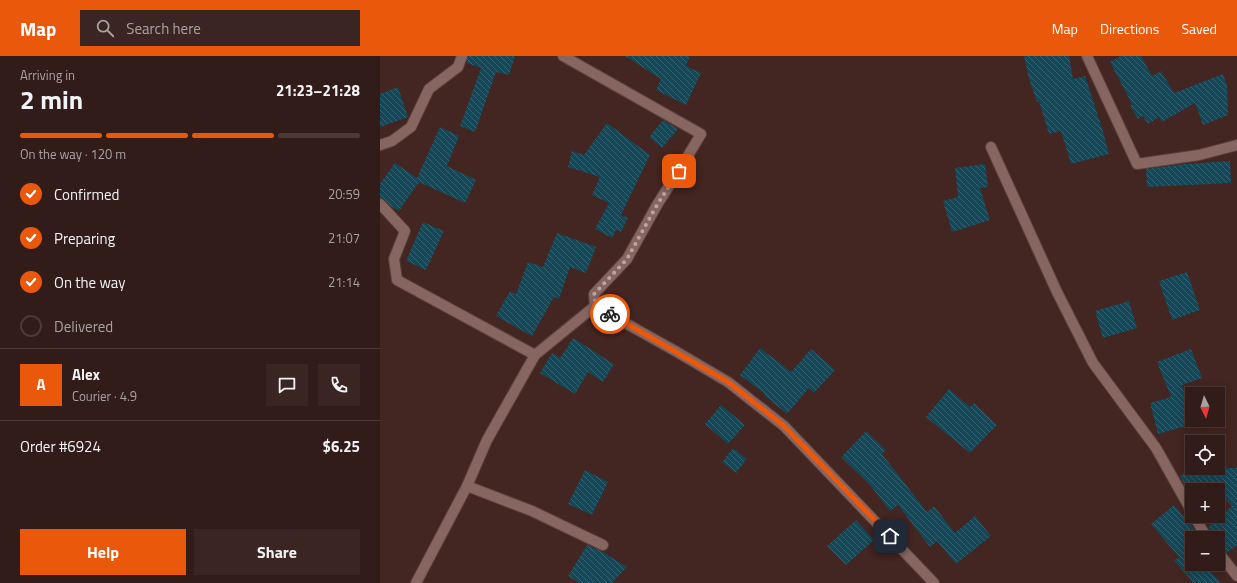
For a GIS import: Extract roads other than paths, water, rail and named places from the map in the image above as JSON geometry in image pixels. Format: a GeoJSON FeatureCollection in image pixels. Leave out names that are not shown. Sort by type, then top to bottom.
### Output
{"type":"FeatureCollection","features":[{"type":"Feature","properties":{"kind":"street"},"geometry":{"type":"LineString","coordinates":[[380,146],[392,141],[411,127],[429,89],[458,67],[462,56]]}},
{"type":"Feature","properties":{"kind":"street"},"geometry":{"type":"LineString","coordinates":[[563,56],[701,134],[657,205],[627,259],[594,294],[596,306]]}},
{"type":"Feature","properties":{"kind":"street"},"geometry":{"type":"LineString","coordinates":[[1088,56],[1137,164],[1199,155],[1237,145]]}},
{"type":"Feature","properties":{"kind":"street"},"geometry":{"type":"LineString","coordinates":[[991,147],[1057,292],[1093,363],[1156,448],[1185,500]]}},
{"type":"Feature","properties":{"kind":"street"},"geometry":{"type":"LineString","coordinates":[[380,204],[405,231],[394,259],[396,280],[535,356]]}},
{"type":"Feature","properties":{"kind":"street"},"geometry":{"type":"LineString","coordinates":[[416,583],[467,486],[488,440],[535,356],[596,306]]}},
{"type":"Feature","properties":{"kind":"street"},"geometry":{"type":"LineString","coordinates":[[596,306],[728,382],[784,426],[934,583]]}},
{"type":"Feature","properties":{"kind":"street"},"geometry":{"type":"LineString","coordinates":[[467,486],[532,511],[602,545]]}},
{"type":"Feature","properties":{"kind":"street"},"geometry":{"type":"LineString","coordinates":[[1225,561],[1237,576]]}}]}
